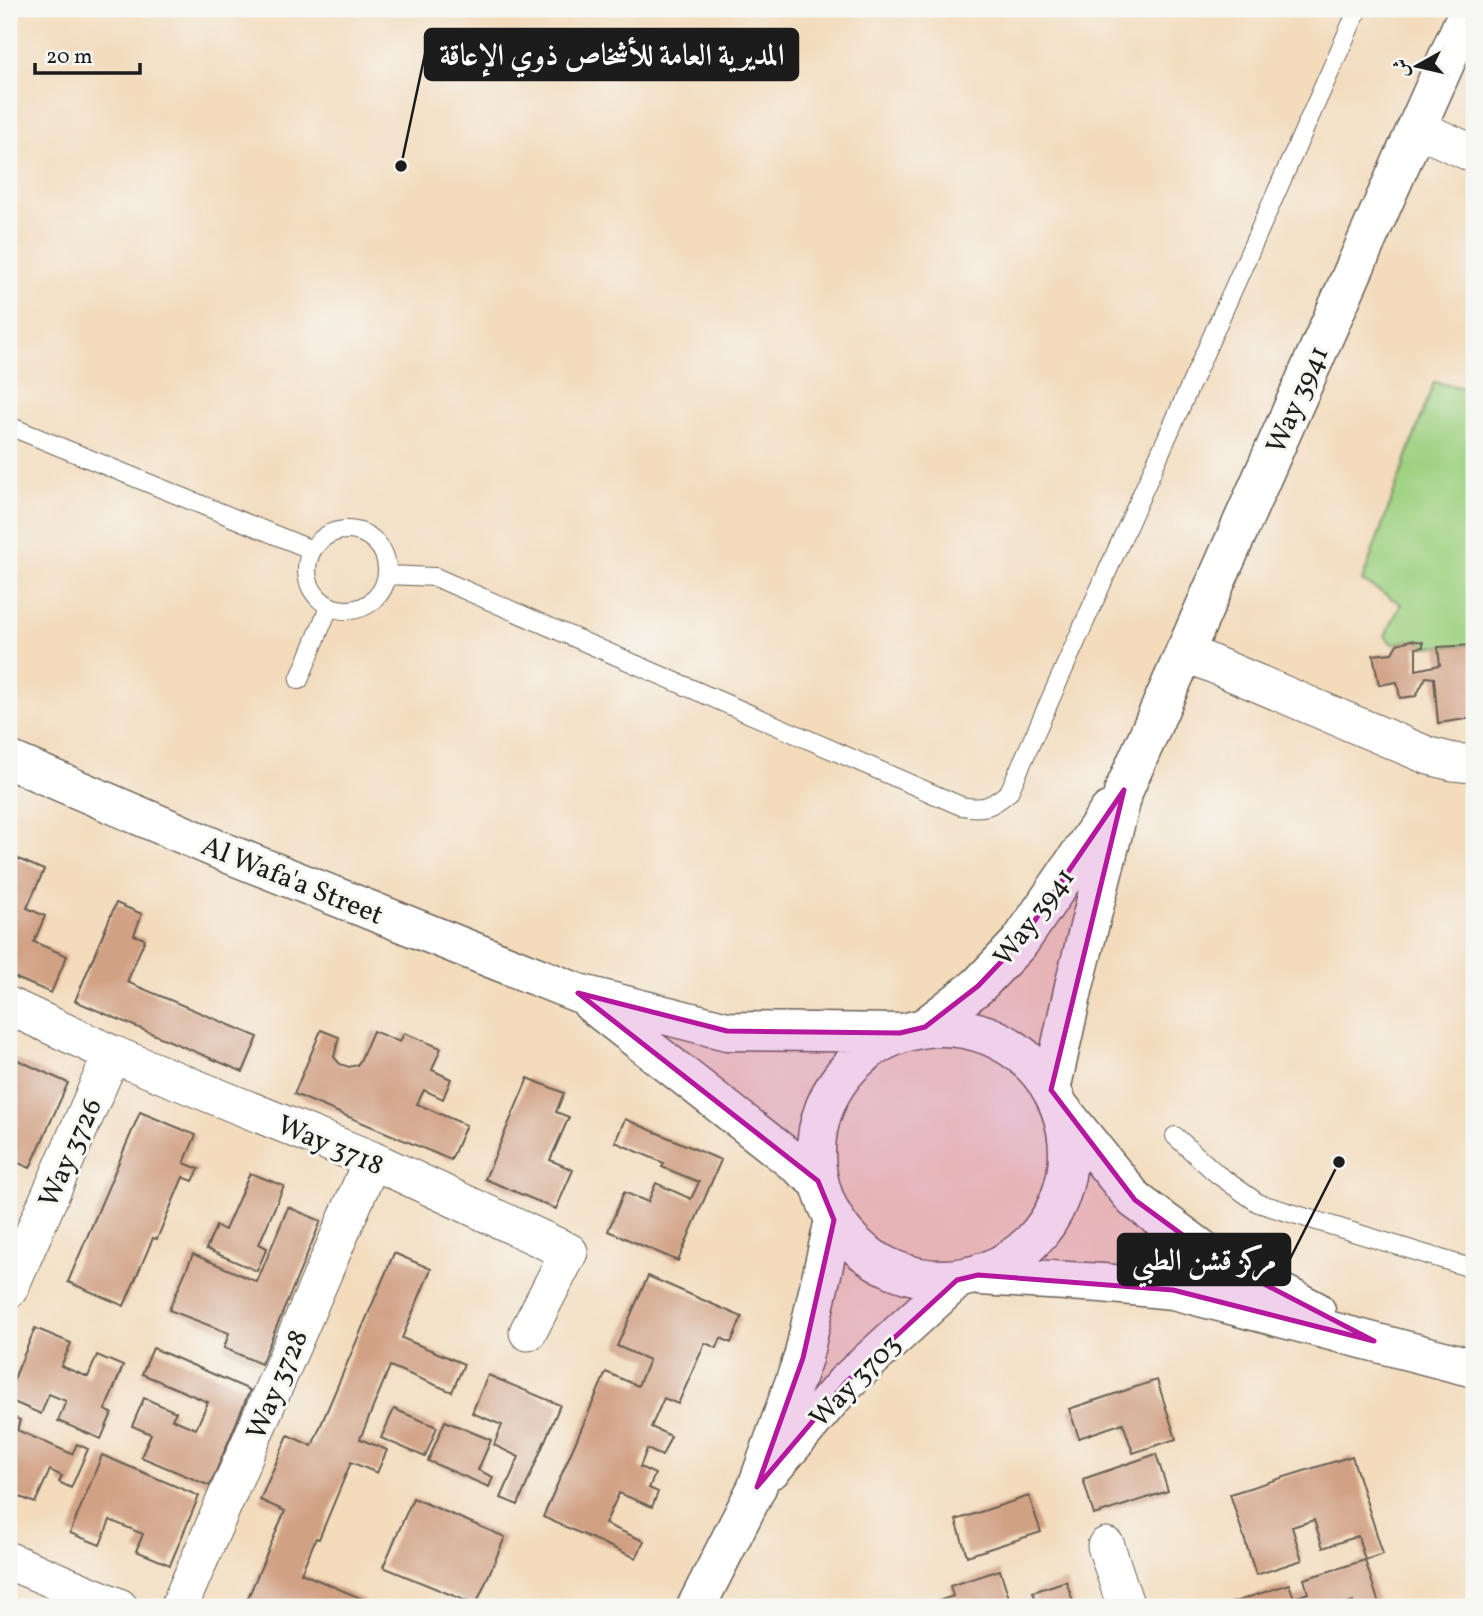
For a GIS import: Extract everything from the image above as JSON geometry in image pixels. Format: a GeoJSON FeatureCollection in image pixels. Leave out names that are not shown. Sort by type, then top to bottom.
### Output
{"type":"FeatureCollection","features":[{"type":"Feature","properties":{"kind":"street","name":"Way 3941"},"geometry":{"type":"LineString","coordinates":[[1056,1099],[1074,986],[1124,790],[1469,9]]}},
{"type":"Feature","properties":{"kind":"street"},"geometry":{"type":"LineString","coordinates":[[1416,128],[1474,154]]}},
{"type":"Feature","properties":{"kind":"street"},"geometry":{"type":"LineString","coordinates":[[1184,652],[1429,756],[1474,764]]}},
{"type":"Feature","properties":{"kind":"street","name":"Al Wafa'a Street"},"geometry":{"type":"LineString","coordinates":[[9,760],[224,852],[578,993],[727,1031],[962,1028],[998,1040],[1028,1061],[1056,1099]]}},
{"type":"Feature","properties":{"kind":"street","name":"Way 3941"},"geometry":{"type":"LineString","coordinates":[[818,1181],[816,1144],[823,1108],[841,1076],[867,1051],[912,1030],[978,986],[1020,942],[1124,790]]}},
{"type":"Feature","properties":{"kind":"street","name":"Al Wafa'a Street"},"geometry":{"type":"LineString","coordinates":[[578,993],[818,1181]]}},
{"type":"Feature","properties":{"kind":"street","name":"Way 3718"},"geometry":{"type":"LineString","coordinates":[[9,1006],[112,1054],[372,1160],[569,1252],[528,1332]]}},
{"type":"Feature","properties":{"kind":"street","name":"Way 3726"},"geometry":{"type":"LineString","coordinates":[[9,1289],[112,1054]]}},
{"type":"Feature","properties":{"kind":"street"},"geometry":{"type":"LineString","coordinates":[[967,1278],[1015,1257],[1045,1228],[1063,1190],[1068,1149],[1056,1099]]}},
{"type":"Feature","properties":{"kind":"street"},"geometry":{"type":"LineString","coordinates":[[1056,1099],[1135,1200],[1214,1258],[1374,1341]]}},
{"type":"Feature","properties":{"kind":"street","name":"Way 3728"},"geometry":{"type":"LineString","coordinates":[[179,1607],[372,1160]]}},
{"type":"Feature","properties":{"kind":"street"},"geometry":{"type":"LineString","coordinates":[[818,1181],[834,1220],[857,1247],[887,1268],[921,1279],[1102,1283],[1173,1290],[1474,1368]]}},
{"type":"Feature","properties":{"kind":"street","name":"Way 3703"},"geometry":{"type":"LineString","coordinates":[[696,1607],[757,1487],[803,1358],[834,1220]]}},
{"type":"Feature","properties":{"kind":"street","name":"Way 3703"},"geometry":{"type":"LineString","coordinates":[[757,1487],[845,1383],[967,1278]]}},
{"type":"Feature","properties":{"kind":"street"},"geometry":{"type":"LineString","coordinates":[[1106,1546],[1126,1607]]}},
{"type":"Feature","properties":{"kind":"street"},"geometry":{"type":"LineString","coordinates":[[9,1560],[119,1607]]}},
{"type":"Feature","properties":{"kind":"lane"},"geometry":{"type":"LineString","coordinates":[[388,575],[435,577],[961,806],[979,809],[996,803],[1009,792],[1358,9]]}},
{"type":"Feature","properties":{"kind":"lane"},"geometry":{"type":"LineString","coordinates":[[9,426],[312,550]]}},
{"type":"Feature","properties":{"kind":"lane"},"geometry":{"type":"LineString","coordinates":[[354,529],[376,541],[383,551],[388,575],[377,598],[354,610],[341,610],[329,607],[311,588],[307,563],[319,540],[330,533],[354,529]]}},
{"type":"Feature","properties":{"kind":"lane"},"geometry":{"type":"LineString","coordinates":[[299,680],[329,607]]}},
{"type":"Feature","properties":{"kind":"lane"},"geometry":{"type":"LineString","coordinates":[[1175,1136],[1217,1174],[1258,1203],[1474,1269]]}},
{"type":"Feature","properties":{"kind":"highlighted area"},"geometry":{"type":"Polygon","coordinates":[[[1124,790],[1051,1090],[1135,1200],[1214,1258],[1374,1341],[1173,1290],[978,1275],[957,1280],[845,1383],[757,1487],[803,1358],[834,1220],[818,1181],[578,993],[727,1031],[900,1033],[925,1027],[978,986],[1020,942],[1124,790]]]}},
{"type":"Feature","properties":{"kind":"green space"},"geometry":{"type":"Polygon","coordinates":[[[1434,382],[1474,390],[1474,645],[1423,647],[1423,642],[1411,640],[1392,644],[1385,636],[1401,604],[1362,581],[1434,382]]]}},
{"type":"Feature","properties":{"kind":"building"},"geometry":{"type":"Polygon","coordinates":[[[1411,640],[1423,642],[1423,647],[1416,648],[1416,670],[1440,665],[1438,647],[1474,645],[1474,718],[1438,723],[1434,678],[1426,677],[1416,696],[1400,698],[1397,682],[1379,685],[1373,655],[1392,653],[1397,644],[1411,640]]]}},
{"type":"Feature","properties":{"kind":"building"},"geometry":{"type":"Polygon","coordinates":[[[9,855],[44,870],[27,908],[45,916],[34,942],[67,956],[51,993],[9,975],[9,855]]]}},
{"type":"Feature","properties":{"kind":"building"},"geometry":{"type":"Polygon","coordinates":[[[116,903],[142,914],[134,935],[145,939],[127,982],[258,1037],[243,1072],[75,1001],[116,903]]]}},
{"type":"Feature","properties":{"kind":"building"},"geometry":{"type":"Polygon","coordinates":[[[321,1030],[339,1037],[334,1057],[340,1064],[349,1067],[360,1061],[373,1031],[400,1042],[404,1033],[441,1048],[432,1070],[451,1079],[443,1099],[424,1090],[417,1104],[466,1125],[451,1160],[294,1094],[321,1030]]]}},
{"type":"Feature","properties":{"kind":"building"},"geometry":{"type":"Polygon","coordinates":[[[9,1056],[68,1083],[30,1168],[9,1159],[9,1056]]]}},
{"type":"Feature","properties":{"kind":"building"},"geometry":{"type":"Polygon","coordinates":[[[528,1078],[564,1093],[556,1112],[569,1117],[550,1160],[573,1170],[556,1209],[485,1179],[528,1078]]]}},
{"type":"Feature","properties":{"kind":"building"},"geometry":{"type":"Polygon","coordinates":[[[140,1112],[196,1135],[184,1163],[199,1169],[193,1181],[183,1177],[157,1239],[153,1238],[124,1306],[68,1282],[140,1112]]]}},
{"type":"Feature","properties":{"kind":"building"},"geometry":{"type":"Polygon","coordinates":[[[625,1119],[721,1160],[678,1261],[608,1231],[624,1192],[648,1202],[656,1183],[691,1199],[699,1182],[662,1167],[664,1163],[615,1142],[625,1119]]]}},
{"type":"Feature","properties":{"kind":"building"},"geometry":{"type":"Polygon","coordinates":[[[250,1173],[284,1186],[259,1244],[267,1248],[257,1271],[206,1249],[216,1226],[225,1230],[250,1173]]]}},
{"type":"Feature","properties":{"kind":"building"},"geometry":{"type":"Polygon","coordinates":[[[288,1207],[321,1221],[261,1364],[224,1348],[229,1333],[169,1310],[193,1254],[257,1282],[288,1207]]]}},
{"type":"Feature","properties":{"kind":"building"},"geometry":{"type":"Polygon","coordinates":[[[394,1253],[431,1269],[402,1338],[464,1364],[452,1392],[390,1366],[360,1439],[387,1450],[377,1473],[351,1462],[319,1539],[316,1538],[301,1573],[365,1600],[361,1607],[244,1607],[285,1511],[260,1500],[288,1435],[312,1446],[394,1253]]]}},
{"type":"Feature","properties":{"kind":"building"},"geometry":{"type":"Polygon","coordinates":[[[648,1276],[742,1317],[731,1343],[721,1338],[717,1348],[705,1343],[678,1404],[664,1398],[651,1427],[671,1436],[662,1456],[647,1449],[640,1467],[655,1474],[649,1488],[658,1492],[652,1507],[619,1493],[605,1524],[644,1541],[636,1558],[543,1517],[606,1372],[638,1386],[649,1360],[617,1346],[648,1276]]]}},
{"type":"Feature","properties":{"kind":"building"},"geometry":{"type":"Polygon","coordinates":[[[35,1328],[71,1343],[61,1366],[88,1377],[97,1355],[123,1366],[105,1410],[112,1413],[101,1439],[58,1421],[66,1401],[49,1394],[41,1414],[9,1400],[9,1391],[35,1328]]]}},
{"type":"Feature","properties":{"kind":"building"},"geometry":{"type":"Polygon","coordinates":[[[153,1348],[250,1390],[210,1486],[141,1457],[151,1434],[132,1426],[144,1398],[176,1412],[172,1419],[196,1429],[208,1402],[142,1374],[153,1348]]]}},
{"type":"Feature","properties":{"kind":"building"},"geometry":{"type":"Polygon","coordinates":[[[488,1375],[560,1405],[518,1505],[501,1498],[519,1457],[494,1445],[502,1425],[472,1413],[488,1375]]]}},
{"type":"Feature","properties":{"kind":"building"},"geometry":{"type":"Polygon","coordinates":[[[1157,1380],[1176,1439],[1133,1453],[1123,1423],[1079,1438],[1069,1409],[1157,1380]]]}},
{"type":"Feature","properties":{"kind":"building"},"geometry":{"type":"Polygon","coordinates":[[[394,1409],[437,1427],[425,1457],[381,1438],[394,1409]]]}},
{"type":"Feature","properties":{"kind":"building"},"geometry":{"type":"Polygon","coordinates":[[[9,1415],[20,1420],[17,1430],[72,1454],[77,1444],[88,1449],[71,1488],[59,1482],[62,1476],[50,1470],[35,1503],[15,1495],[12,1503],[9,1501],[9,1415]]]}},
{"type":"Feature","properties":{"kind":"building"},"geometry":{"type":"Polygon","coordinates":[[[445,1421],[491,1440],[478,1470],[493,1477],[489,1487],[428,1461],[445,1421]]]}},
{"type":"Feature","properties":{"kind":"building"},"geometry":{"type":"Polygon","coordinates":[[[1156,1454],[1168,1491],[1094,1515],[1083,1479],[1156,1454]]]}},
{"type":"Feature","properties":{"kind":"building"},"geometry":{"type":"Polygon","coordinates":[[[102,1455],[199,1496],[170,1565],[136,1551],[143,1534],[110,1520],[100,1545],[70,1533],[102,1455]]]}},
{"type":"Feature","properties":{"kind":"building"},"geometry":{"type":"Polygon","coordinates":[[[1352,1456],[1383,1554],[1365,1560],[1358,1536],[1323,1548],[1314,1520],[1292,1527],[1302,1560],[1256,1575],[1230,1494],[1352,1456]]]}},
{"type":"Feature","properties":{"kind":"building"},"geometry":{"type":"Polygon","coordinates":[[[1029,1496],[1041,1532],[967,1556],[956,1520],[1029,1496]]]}},
{"type":"Feature","properties":{"kind":"building"},"geometry":{"type":"Polygon","coordinates":[[[413,1498],[505,1537],[476,1605],[383,1567],[413,1498]]]}},
{"type":"Feature","properties":{"kind":"building"},"geometry":{"type":"Polygon","coordinates":[[[1365,1560],[1380,1607],[1354,1607],[1353,1602],[1337,1607],[1219,1607],[1289,1584],[1294,1598],[1308,1593],[1304,1579],[1365,1560]]]}},
{"type":"Feature","properties":{"kind":"building"},"geometry":{"type":"Polygon","coordinates":[[[1000,1570],[1012,1607],[921,1607],[953,1596],[950,1586],[1000,1570]]]}},
{"type":"Feature","properties":{"kind":"building"},"geometry":{"type":"Polygon","coordinates":[[[1066,1581],[1075,1607],[1038,1607],[1033,1592],[1066,1581]]]}},
{"type":"Feature","properties":{"kind":"place","name":"المديرية العامة للأشخاص ذوي الإعاقة"},"geometry":{"type":"Point","coordinates":[401,166]}},
{"type":"Feature","properties":{"kind":"place","name":"مركز قشن الطبي"},"geometry":{"type":"Point","coordinates":[1339,1162]}}]}
